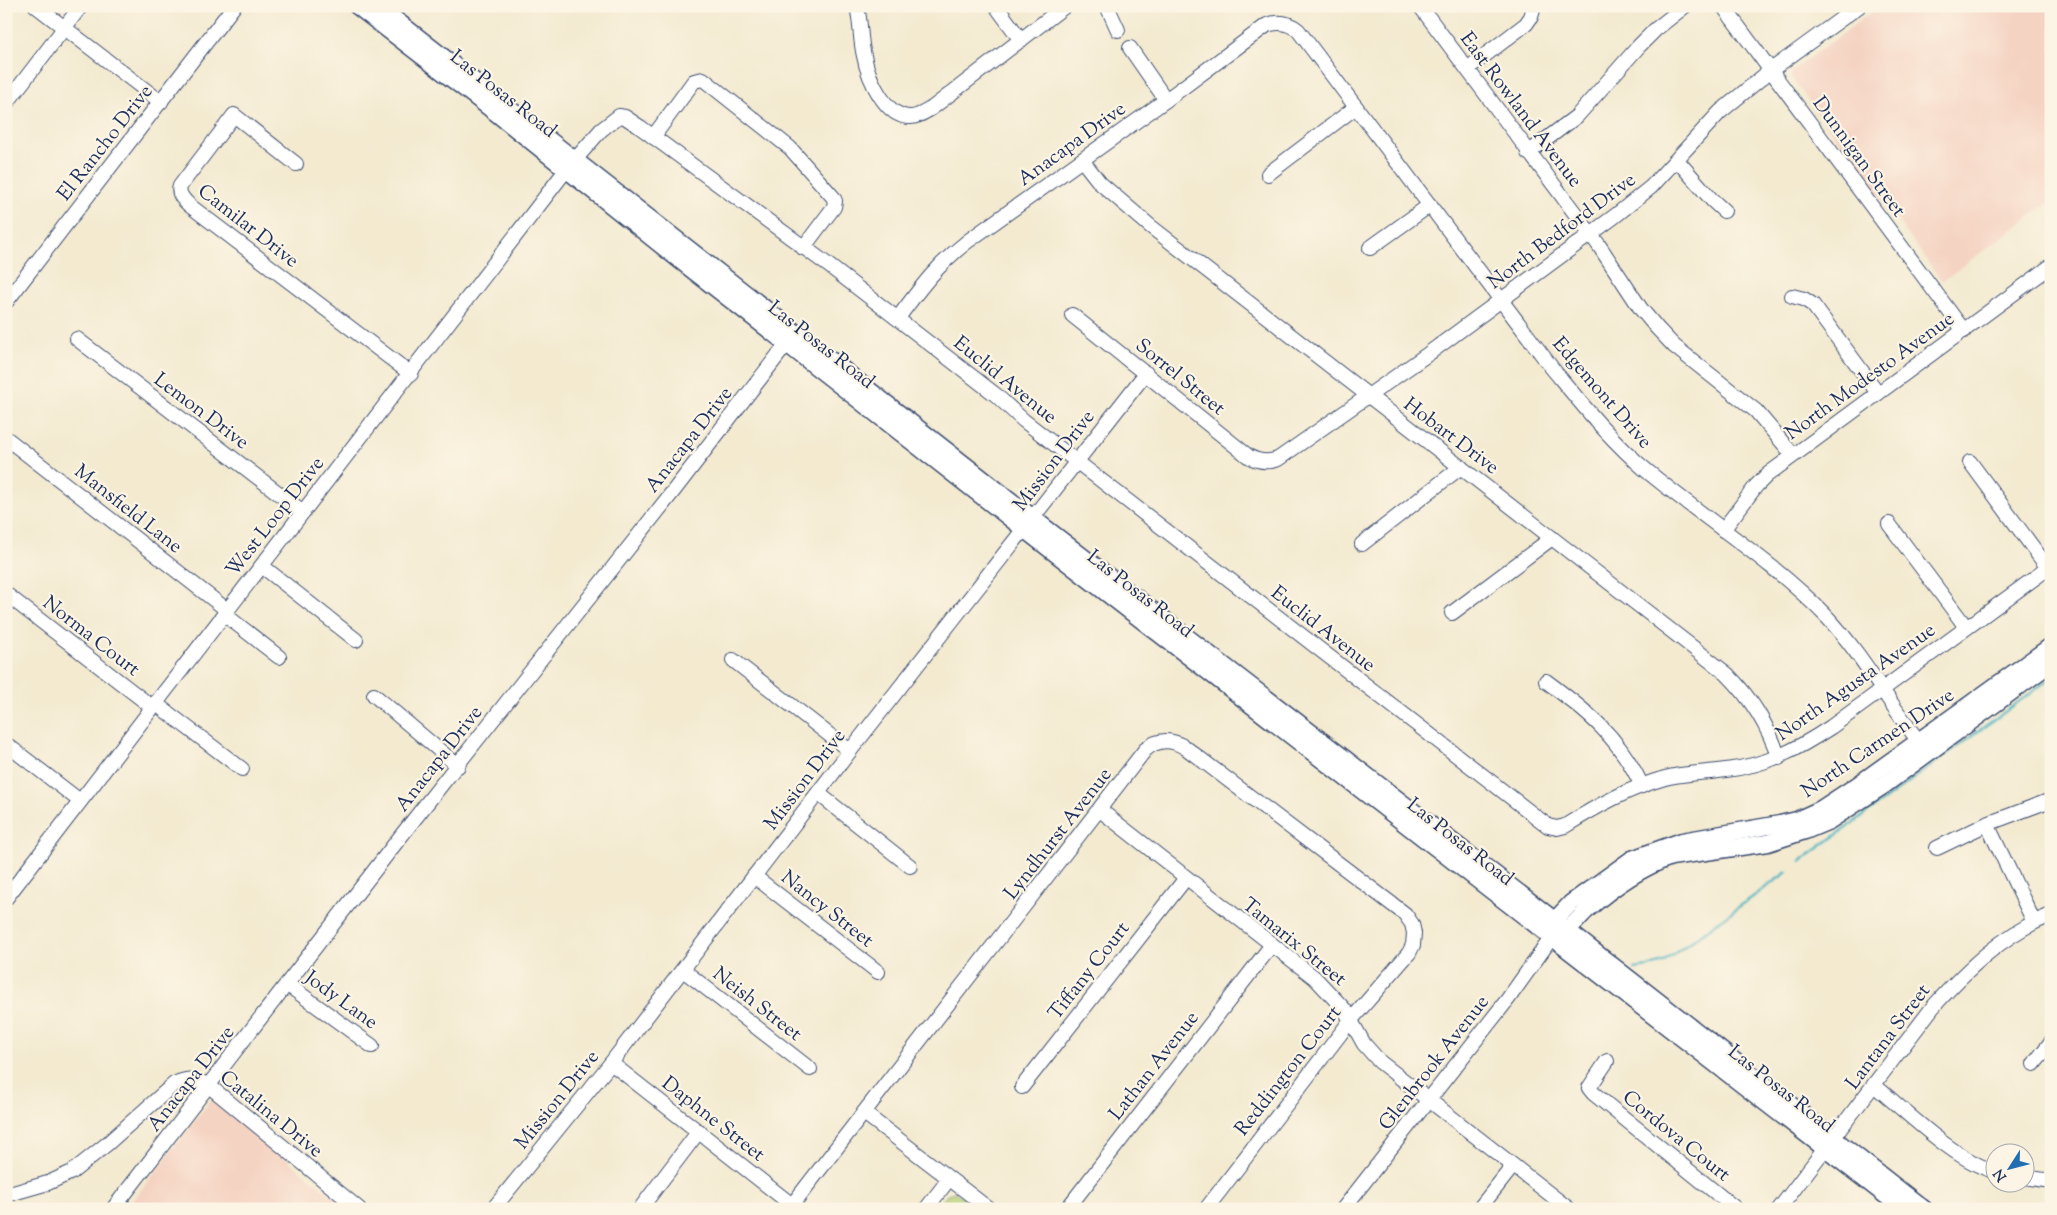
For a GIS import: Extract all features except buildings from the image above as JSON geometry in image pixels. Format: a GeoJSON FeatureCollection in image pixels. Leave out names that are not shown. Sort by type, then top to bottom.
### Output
{"type":"FeatureCollection","features":[{"type":"Feature","properties":{"kind":"main road","name":"Las Posas Road"},"geometry":{"type":"LineString","coordinates":[[356,6],[571,165]]}},
{"type":"Feature","properties":{"kind":"main road","name":"Las Posas Road"},"geometry":{"type":"LineString","coordinates":[[378,6],[571,165],[1029,524],[1830,1144],[1924,1209]]}},
{"type":"Feature","properties":{"kind":"main road","name":"Las Posas Road"},"geometry":{"type":"LineString","coordinates":[[1029,524],[1555,920]]}},
{"type":"Feature","properties":{"kind":"main road","name":"North Carmen Drive"},"geometry":{"type":"LineString","coordinates":[[1560,934],[1605,894],[1645,868],[1671,858],[1768,843],[1805,831],[1842,814],[1923,746],[2051,646]]}},
{"type":"Feature","properties":{"kind":"main road","name":"North Carmen Drive"},"geometry":{"type":"LineString","coordinates":[[1555,920],[1571,903],[1632,859],[1695,838],[1745,832],[1798,820],[1830,804],[2051,663]]}},
{"type":"Feature","properties":{"kind":"main road"},"geometry":{"type":"LineString","coordinates":[[1555,920],[1560,934]]}},
{"type":"Feature","properties":{"kind":"main road","name":"Las Posas Road"},"geometry":{"type":"LineString","coordinates":[[1830,1144],[1903,1209]]}},
{"type":"Feature","properties":{"kind":"street"},"geometry":{"type":"LineString","coordinates":[[36,6],[161,102]]}},
{"type":"Feature","properties":{"kind":"street"},"geometry":{"type":"LineString","coordinates":[[6,104],[81,6]]}},
{"type":"Feature","properties":{"kind":"street","name":"El Rancho Drive"},"geometry":{"type":"LineString","coordinates":[[6,302],[234,6]]}},
{"type":"Feature","properties":{"kind":"street"},"geometry":{"type":"LineString","coordinates":[[857,6],[863,56],[872,80],[885,104],[896,113],[905,117],[918,116],[932,108],[1065,6]]}},
{"type":"Feature","properties":{"kind":"street"},"geometry":{"type":"LineString","coordinates":[[996,6],[1021,40]]}},
{"type":"Feature","properties":{"kind":"street"},"geometry":{"type":"LineString","coordinates":[[1107,6],[1118,30]]}},
{"type":"Feature","properties":{"kind":"street","name":"East Rowland Avenue"},"geometry":{"type":"LineString","coordinates":[[1420,6],[1590,234],[1641,309],[1674,346],[1756,411],[1792,455]]}},
{"type":"Feature","properties":{"kind":"street"},"geometry":{"type":"LineString","coordinates":[[1467,69],[1526,24],[1531,17],[1534,6]]}},
{"type":"Feature","properties":{"kind":"street"},"geometry":{"type":"LineString","coordinates":[[1528,153],[1577,116],[1639,46],[1656,29],[1685,6]]}},
{"type":"Feature","properties":{"kind":"street","name":"Dunnigan Street"},"geometry":{"type":"LineString","coordinates":[[1723,6],[1964,331]]}},
{"type":"Feature","properties":{"kind":"street","name":"North Bedford Drive"},"geometry":{"type":"LineString","coordinates":[[1268,461],[1278,459],[1298,447],[1369,397],[1651,187],[1677,160],[1692,140],[1720,112],[1855,7]]}},
{"type":"Feature","properties":{"kind":"street","name":"Anacapa Drive"},"geometry":{"type":"LineString","coordinates":[[898,318],[932,273],[950,256],[1166,100],[1267,24],[1285,23]]}},
{"type":"Feature","properties":{"kind":"street","name":"Edgemont Drive"},"geometry":{"type":"LineString","coordinates":[[1285,23],[1298,30],[1552,368],[1589,412],[1645,470],[1795,587],[1828,618],[1882,688],[1923,746]]}},
{"type":"Feature","properties":{"kind":"street"},"geometry":{"type":"LineString","coordinates":[[1130,48],[1166,100]]}},
{"type":"Feature","properties":{"kind":"street"},"geometry":{"type":"LineString","coordinates":[[653,137],[694,81],[703,78],[790,148],[836,201],[834,207],[803,248]]}},
{"type":"Feature","properties":{"kind":"street"},"geometry":{"type":"LineString","coordinates":[[1268,174],[1356,107]]}},
{"type":"Feature","properties":{"kind":"street","name":"Camilar Drive"},"geometry":{"type":"LineString","coordinates":[[296,164],[234,115],[180,186],[180,192],[182,198],[189,205],[411,374]]}},
{"type":"Feature","properties":{"kind":"street","name":"Euclid Avenue"},"geometry":{"type":"LineString","coordinates":[[571,165],[601,130],[619,116],[625,117],[898,318],[996,395],[1023,420],[1523,809],[1548,826],[1553,827]]}},
{"type":"Feature","properties":{"kind":"street","name":"Hobart Drive"},"geometry":{"type":"LineString","coordinates":[[1082,160],[1095,177],[1116,198],[1727,674],[1751,701],[1761,716],[1779,758]]}},
{"type":"Feature","properties":{"kind":"street"},"geometry":{"type":"LineString","coordinates":[[1677,160],[1712,200],[1724,210]]}},
{"type":"Feature","properties":{"kind":"street","name":"West Loop Drive"},"geometry":{"type":"LineString","coordinates":[[6,897],[571,165]]}},
{"type":"Feature","properties":{"kind":"street"},"geometry":{"type":"LineString","coordinates":[[1370,248],[1430,205]]}},
{"type":"Feature","properties":{"kind":"street","name":"North Modesto Avenue"},"geometry":{"type":"LineString","coordinates":[[1723,530],[1756,486],[1792,455],[2051,266]]}},
{"type":"Feature","properties":{"kind":"street"},"geometry":{"type":"LineString","coordinates":[[1792,296],[1804,299],[1813,305],[1878,393]]}},
{"type":"Feature","properties":{"kind":"street","name":"Sorrel Street"},"geometry":{"type":"LineString","coordinates":[[1072,315],[1248,456],[1268,461]]}},
{"type":"Feature","properties":{"kind":"street","name":"Anacapa Drive"},"geometry":{"type":"LineString","coordinates":[[113,1209],[705,451],[791,338]]}},
{"type":"Feature","properties":{"kind":"street","name":"Lemon Drive"},"geometry":{"type":"LineString","coordinates":[[76,339],[303,512]]}},
{"type":"Feature","properties":{"kind":"street","name":"Mission Drive"},"geometry":{"type":"LineString","coordinates":[[493,1209],[611,1063],[850,751],[1146,373]]}},
{"type":"Feature","properties":{"kind":"street","name":"Mansfield Lane"},"geometry":{"type":"LineString","coordinates":[[6,438],[226,612],[279,657]]}},
{"type":"Feature","properties":{"kind":"street"},"geometry":{"type":"LineString","coordinates":[[1970,462],[2049,567]]}},
{"type":"Feature","properties":{"kind":"street"},"geometry":{"type":"LineString","coordinates":[[1362,544],[1461,467]]}},
{"type":"Feature","properties":{"kind":"street"},"geometry":{"type":"LineString","coordinates":[[1888,524],[1966,627]]}},
{"type":"Feature","properties":{"kind":"street"},"geometry":{"type":"LineString","coordinates":[[1452,613],[1552,538]]}},
{"type":"Feature","properties":{"kind":"street"},"geometry":{"type":"LineString","coordinates":[[262,566],[356,640]]}},
{"type":"Feature","properties":{"kind":"street","name":"North Agusta Avenue"},"geometry":{"type":"LineString","coordinates":[[1553,827],[1565,826],[1604,802],[1642,786],[1685,774],[1727,770],[1779,758],[1812,740],[2049,567]]}},
{"type":"Feature","properties":{"kind":"street","name":"Norma Court"},"geometry":{"type":"LineString","coordinates":[[6,594],[242,769]]}},
{"type":"Feature","properties":{"kind":"street"},"geometry":{"type":"LineString","coordinates":[[733,660],[850,751]]}},
{"type":"Feature","properties":{"kind":"street"},"geometry":{"type":"LineString","coordinates":[[1546,681],[1589,715],[1609,734],[1626,756],[1642,786]]}},
{"type":"Feature","properties":{"kind":"street"},"geometry":{"type":"LineString","coordinates":[[374,695],[458,766]]}},
{"type":"Feature","properties":{"kind":"street","name":"Lyndhurst Avenue"},"geometry":{"type":"LineString","coordinates":[[791,1207],[1145,750],[1160,741],[1174,742],[1186,748],[1405,914],[1412,924],[1414,933]]}},
{"type":"Feature","properties":{"kind":"street"},"geometry":{"type":"LineString","coordinates":[[6,744],[80,801]]}},
{"type":"Feature","properties":{"kind":"street"},"geometry":{"type":"LineString","coordinates":[[818,794],[910,866]]}},
{"type":"Feature","properties":{"kind":"street"},"geometry":{"type":"LineString","coordinates":[[1937,848],[1987,824],[2051,800]]}},
{"type":"Feature","properties":{"kind":"street","name":"Tamarix Street"},"geometry":{"type":"LineString","coordinates":[[1100,810],[1326,988],[1351,1020],[1368,1051],[1380,1062],[1569,1209]]}},
{"type":"Feature","properties":{"kind":"street"},"geometry":{"type":"LineString","coordinates":[[1987,824],[2034,922]]}},
{"type":"Feature","properties":{"kind":"street","name":"Nancy Street"},"geometry":{"type":"LineString","coordinates":[[754,876],[878,972]]}},
{"type":"Feature","properties":{"kind":"street","name":"Tiffany Court"},"geometry":{"type":"LineString","coordinates":[[1022,1087],[1186,878]]}},
{"type":"Feature","properties":{"kind":"street","name":"Lantana Street"},"geometry":{"type":"LineString","coordinates":[[1779,1209],[1875,1086],[1933,1007],[1953,984],[1982,956],[2034,922],[2051,914]]}},
{"type":"Feature","properties":{"kind":"street","name":"Reddington Court"},"geometry":{"type":"LineString","coordinates":[[1206,1209],[1351,1020],[1409,953],[1413,945],[1414,933]]}},
{"type":"Feature","properties":{"kind":"street","name":"Glenbrook Avenue"},"geometry":{"type":"LineString","coordinates":[[1343,1209],[1560,934]]}},
{"type":"Feature","properties":{"kind":"street","name":"Lathan Avenue"},"geometry":{"type":"LineString","coordinates":[[1067,1209],[1271,946]]}},
{"type":"Feature","properties":{"kind":"street","name":"Neish Street"},"geometry":{"type":"LineString","coordinates":[[682,970],[810,1069]]}},
{"type":"Feature","properties":{"kind":"street","name":"Jody Lane"},"geometry":{"type":"LineString","coordinates":[[288,985],[372,1046]]}},
{"type":"Feature","properties":{"kind":"street"},"geometry":{"type":"LineString","coordinates":[[2034,1064],[2051,1042]]}},
{"type":"Feature","properties":{"kind":"street","name":"Cordova Court"},"geometry":{"type":"LineString","coordinates":[[1607,1061],[1589,1088],[1593,1093],[1736,1209]]}},
{"type":"Feature","properties":{"kind":"street","name":"Daphne Street"},"geometry":{"type":"LineString","coordinates":[[611,1063],[700,1131],[791,1207]]}},
{"type":"Feature","properties":{"kind":"street","name":"Catalina Drive"},"geometry":{"type":"LineString","coordinates":[[6,1195],[48,1183],[72,1172],[107,1144],[174,1084],[186,1079],[194,1079],[208,1085],[359,1209]]}},
{"type":"Feature","properties":{"kind":"street"},"geometry":{"type":"LineString","coordinates":[[1875,1086],[1957,1153],[1984,1168]]}},
{"type":"Feature","properties":{"kind":"street"},"geometry":{"type":"LineString","coordinates":[[864,1113],[988,1209]]}},
{"type":"Feature","properties":{"kind":"street"},"geometry":{"type":"LineString","coordinates":[[640,1209],[700,1131]]}},
{"type":"Feature","properties":{"kind":"street"},"geometry":{"type":"LineString","coordinates":[[1479,1209],[1513,1166]]}},
{"type":"Feature","properties":{"kind":"street"},"geometry":{"type":"LineString","coordinates":[[926,1209],[949,1179]]}},
{"type":"Feature","properties":{"kind":"street"},"geometry":{"type":"LineString","coordinates":[[2034,1179],[2051,1182]]}},
{"type":"Feature","properties":{"kind":"shaded area"},"geometry":{"type":"Polygon","coordinates":[[[1880,6],[2044,6],[2051,15],[2051,201],[1942,281],[1791,77],[1792,71],[1880,6]]]}},
{"type":"Feature","properties":{"kind":"shaded area"},"geometry":{"type":"Polygon","coordinates":[[[212,1099],[348,1209],[126,1209],[212,1099]]]}},
{"type":"Feature","properties":{"kind":"green space"},"geometry":{"type":"Polygon","coordinates":[[[953,1192],[976,1209],[936,1209],[947,1195],[953,1192]]]}},
{"type":"Feature","properties":{"kind":"waterway"},"geometry":{"type":"LineString","coordinates":[[1801,861],[2051,678]]}},
{"type":"Feature","properties":{"kind":"waterway"},"geometry":{"type":"LineString","coordinates":[[1634,969],[1663,962],[1787,872]]}}]}
